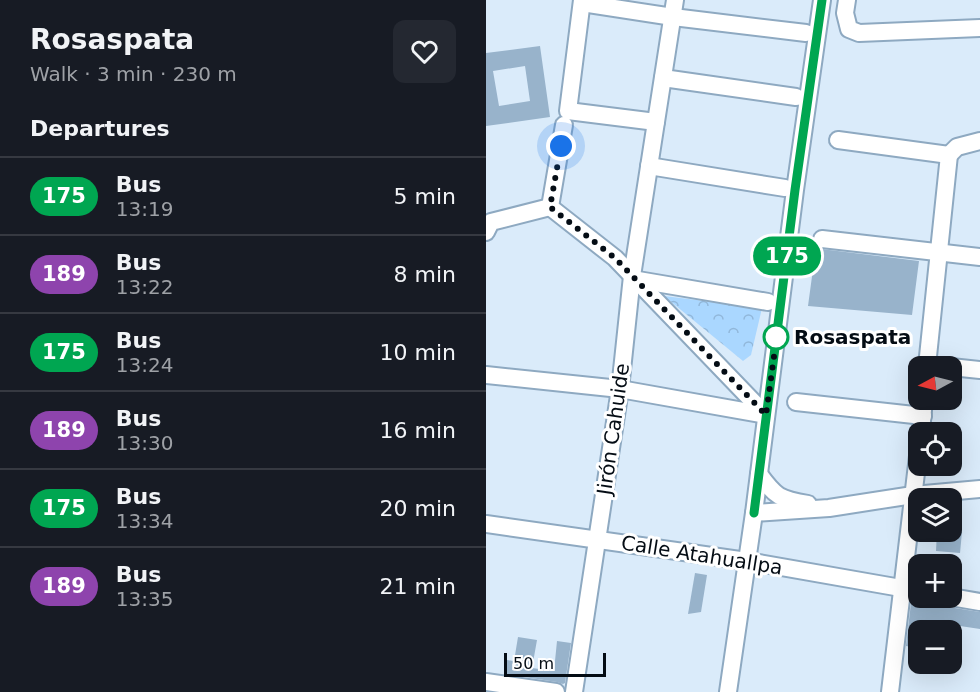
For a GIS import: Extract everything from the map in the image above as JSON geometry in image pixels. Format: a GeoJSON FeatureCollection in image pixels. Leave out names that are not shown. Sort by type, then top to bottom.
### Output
{"type":"FeatureCollection","features":[{"type":"Feature","properties":{"kind":"street","name":"Jirón Cahuide"},"geometry":{"type":"LineString","coordinates":[[574,692],[675,0]]}},
{"type":"Feature","properties":{"kind":"street"},"geometry":{"type":"LineString","coordinates":[[728,692],[822,0]]}},
{"type":"Feature","properties":{"kind":"street"},"geometry":{"type":"LineString","coordinates":[[847,0],[845,13],[849,29],[859,33],[980,28]]}},
{"type":"Feature","properties":{"kind":"street"},"geometry":{"type":"LineString","coordinates":[[550,207],[566,118],[582,1],[673,17],[806,33]]}},
{"type":"Feature","properties":{"kind":"street"},"geometry":{"type":"LineString","coordinates":[[663,78],[796,97]]}},
{"type":"Feature","properties":{"kind":"street"},"geometry":{"type":"LineString","coordinates":[[566,118],[656,122]]}},
{"type":"Feature","properties":{"kind":"street"},"geometry":{"type":"LineString","coordinates":[[838,140],[949,155]]}},
{"type":"Feature","properties":{"kind":"street"},"geometry":{"type":"LineString","coordinates":[[933,356],[938,251],[949,155],[957,147],[980,141]]}},
{"type":"Feature","properties":{"kind":"street"},"geometry":{"type":"LineString","coordinates":[[649,166],[785,188]]}},
{"type":"Feature","properties":{"kind":"street"},"geometry":{"type":"LineString","coordinates":[[550,207],[615,258],[766,415]]}},
{"type":"Feature","properties":{"kind":"street"},"geometry":{"type":"LineString","coordinates":[[488,227],[550,207]]}},
{"type":"Feature","properties":{"kind":"street"},"geometry":{"type":"LineString","coordinates":[[822,240],[980,257]]}},
{"type":"Feature","properties":{"kind":"street"},"geometry":{"type":"LineString","coordinates":[[635,278],[768,302]]}},
{"type":"Feature","properties":{"kind":"street"},"geometry":{"type":"LineString","coordinates":[[962,368],[980,370]]}},
{"type":"Feature","properties":{"kind":"street"},"geometry":{"type":"LineString","coordinates":[[486,375],[620,389],[766,415]]}},
{"type":"Feature","properties":{"kind":"street"},"geometry":{"type":"LineString","coordinates":[[796,402],[911,422]]}},
{"type":"Feature","properties":{"kind":"street"},"geometry":{"type":"LineString","coordinates":[[759,474],[773,493],[780,497],[789,501],[829,508]]}},
{"type":"Feature","properties":{"kind":"street"},"geometry":{"type":"LineString","coordinates":[[962,491],[980,489]]}},
{"type":"Feature","properties":{"kind":"street"},"geometry":{"type":"LineString","coordinates":[[754,513],[829,508],[908,496]]}},
{"type":"Feature","properties":{"kind":"street","name":"Calle Atahuallpa"},"geometry":{"type":"LineString","coordinates":[[486,524],[747,561],[908,588]]}},
{"type":"Feature","properties":{"kind":"street"},"geometry":{"type":"LineString","coordinates":[[962,599],[980,602]]}},
{"type":"Feature","properties":{"kind":"street"},"geometry":{"type":"LineString","coordinates":[[890,692],[908,604]]}},
{"type":"Feature","properties":{"kind":"street"},"geometry":{"type":"LineString","coordinates":[[486,682],[556,692]]}},
{"type":"Feature","properties":{"kind":"green space"},"geometry":{"type":"Polygon","coordinates":[[[664,296],[762,308],[751,355],[743,361],[664,296]]]}},
{"type":"Feature","properties":{"kind":"building"},"geometry":{"type":"Polygon","coordinates":[[[540,46],[550,117],[486,126],[486,53],[540,46]],[[525,66],[493,71],[499,106],[530,101],[525,66]]]}},
{"type":"Feature","properties":{"kind":"building"},"geometry":{"type":"Polygon","coordinates":[[[816,247],[919,261],[912,315],[808,306],[816,247]]]}},
{"type":"Feature","properties":{"kind":"building"},"geometry":{"type":"Polygon","coordinates":[[[936,542],[961,542],[960,553],[936,551],[936,542]]]}},
{"type":"Feature","properties":{"kind":"building"},"geometry":{"type":"Polygon","coordinates":[[[695,573],[707,575],[701,612],[688,614],[695,573]]]}},
{"type":"Feature","properties":{"kind":"building"},"geometry":{"type":"Polygon","coordinates":[[[910,608],[955,608],[980,612],[980,629],[962,626],[962,620],[909,620],[910,608]]]}},
{"type":"Feature","properties":{"kind":"building"},"geometry":{"type":"Polygon","coordinates":[[[518,637],[537,640],[532,668],[554,671],[557,641],[571,643],[565,683],[505,674],[507,660],[514,661],[518,637]]]}},
{"type":"Feature","properties":{"kind":"bus line","name":"175"},"geometry":{"type":"LineString","coordinates":[[754,513],[822,0]]}},
{"type":"Feature","properties":{"kind":"place","name":"Rosaspata"},"geometry":{"type":"Point","coordinates":[776,337]}},
{"type":"Feature","properties":{"kind":"route"},"geometry":{"type":"LineString","coordinates":[[561,146],[550,207],[615,258],[638,280],[766,415],[778,327],[776,337]]}}]}
